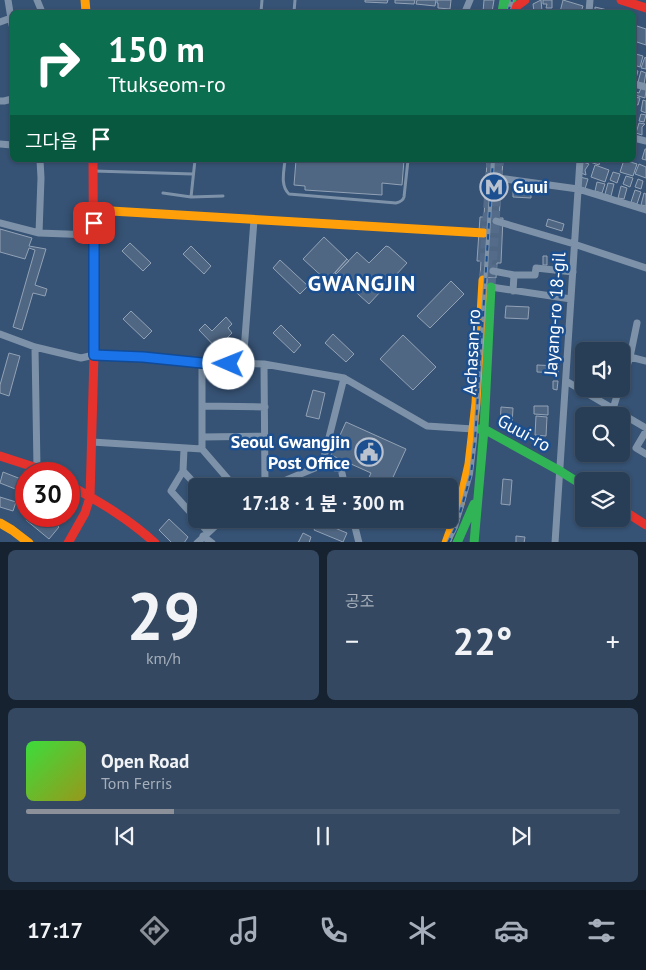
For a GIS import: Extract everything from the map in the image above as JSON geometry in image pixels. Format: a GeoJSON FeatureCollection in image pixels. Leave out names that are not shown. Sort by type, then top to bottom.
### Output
{"type":"FeatureCollection","features":[{"type":"Feature","properties":{"kind":"main road"},"geometry":{"type":"LineString","coordinates":[[509,6],[525,0]]}},
{"type":"Feature","properties":{"kind":"main road"},"geometry":{"type":"LineString","coordinates":[[622,0],[634,2],[646,8]]}},
{"type":"Feature","properties":{"kind":"main road"},"geometry":{"type":"LineString","coordinates":[[68,542],[84,513],[90,497],[94,355],[93,162]]}},
{"type":"Feature","properties":{"kind":"main road"},"geometry":{"type":"LineString","coordinates":[[94,210],[484,232]]}},
{"type":"Feature","properties":{"kind":"main road","name":"Achasan-ro"},"geometry":{"type":"LineString","coordinates":[[474,542],[484,429],[487,297],[483,280]]}},
{"type":"Feature","properties":{"kind":"main road","name":"Achasan-ro"},"geometry":{"type":"LineString","coordinates":[[477,499],[470,465],[487,297],[492,287]]}},
{"type":"Feature","properties":{"kind":"main road","name":"Guui-ro"},"geometry":{"type":"LineString","coordinates":[[473,429],[484,429],[575,480]]}},
{"type":"Feature","properties":{"kind":"main road"},"geometry":{"type":"LineString","coordinates":[[0,456],[18,462]]}},
{"type":"Feature","properties":{"kind":"main road"},"geometry":{"type":"LineString","coordinates":[[446,542],[461,504],[470,465]]}},
{"type":"Feature","properties":{"kind":"main road"},"geometry":{"type":"LineString","coordinates":[[80,491],[127,519],[154,542]]}},
{"type":"Feature","properties":{"kind":"main road"},"geometry":{"type":"LineString","coordinates":[[457,542],[477,499]]}},
{"type":"Feature","properties":{"kind":"main road"},"geometry":{"type":"LineString","coordinates":[[630,515],[646,525]]}},
{"type":"Feature","properties":{"kind":"main road"},"geometry":{"type":"LineString","coordinates":[[0,523],[29,542]]}},
{"type":"Feature","properties":{"kind":"street"},"geometry":{"type":"LineString","coordinates":[[39,233],[40,162]]}},
{"type":"Feature","properties":{"kind":"street","name":"Jayang-ro 18-gil"},"geometry":{"type":"LineString","coordinates":[[555,542],[580,162]]}},
{"type":"Feature","properties":{"kind":"street"},"geometry":{"type":"LineString","coordinates":[[498,178],[578,189],[646,210]]}},
{"type":"Feature","properties":{"kind":"street"},"geometry":{"type":"LineString","coordinates":[[243,364],[254,220]]}},
{"type":"Feature","properties":{"kind":"street"},"geometry":{"type":"LineString","coordinates":[[496,221],[646,268]]}},
{"type":"Feature","properties":{"kind":"street"},"geometry":{"type":"LineString","coordinates":[[0,222],[39,233],[93,235]]}},
{"type":"Feature","properties":{"kind":"street"},"geometry":{"type":"LineString","coordinates":[[492,271],[514,275],[535,275],[536,268],[573,272]]}},
{"type":"Feature","properties":{"kind":"street"},"geometry":{"type":"LineString","coordinates":[[513,291],[514,275]]}},
{"type":"Feature","properties":{"kind":"street","name":"Achasan-ro"},"geometry":{"type":"LineString","coordinates":[[492,287],[571,299]]}},
{"type":"Feature","properties":{"kind":"street"},"geometry":{"type":"LineString","coordinates":[[637,323],[630,357],[646,361]]}},
{"type":"Feature","properties":{"kind":"street"},"geometry":{"type":"LineString","coordinates":[[0,334],[35,346],[81,358],[94,355],[143,357],[202,363],[264,364],[344,378],[427,426],[473,429]]}},
{"type":"Feature","properties":{"kind":"street"},"geometry":{"type":"LineString","coordinates":[[35,346],[37,462]]}},
{"type":"Feature","properties":{"kind":"street"},"geometry":{"type":"LineString","coordinates":[[202,363],[202,449],[227,478]]}},
{"type":"Feature","properties":{"kind":"street"},"geometry":{"type":"LineString","coordinates":[[264,364],[265,478]]}},
{"type":"Feature","properties":{"kind":"street"},"geometry":{"type":"LineString","coordinates":[[322,465],[344,378]]}},
{"type":"Feature","properties":{"kind":"street"},"geometry":{"type":"LineString","coordinates":[[566,381],[610,407]]}},
{"type":"Feature","properties":{"kind":"street"},"geometry":{"type":"LineString","coordinates":[[202,406],[265,407]]}},
{"type":"Feature","properties":{"kind":"street"},"geometry":{"type":"LineString","coordinates":[[630,420],[646,430],[636,448],[646,454]]}},
{"type":"Feature","properties":{"kind":"street"},"geometry":{"type":"LineString","coordinates":[[202,437],[265,436]]}},
{"type":"Feature","properties":{"kind":"street"},"geometry":{"type":"LineString","coordinates":[[92,442],[202,449]]}},
{"type":"Feature","properties":{"kind":"street"},"geometry":{"type":"LineString","coordinates":[[184,449],[183,471],[171,491],[212,542]]}},
{"type":"Feature","properties":{"kind":"street"},"geometry":{"type":"LineString","coordinates":[[291,478],[322,465],[340,469],[343,478]]}},
{"type":"Feature","properties":{"kind":"street"},"geometry":{"type":"LineString","coordinates":[[183,471],[190,478]]}},
{"type":"Feature","properties":{"kind":"street"},"geometry":{"type":"LineString","coordinates":[[197,542],[212,528]]}},
{"type":"Feature","properties":{"kind":"street"},"geometry":{"type":"LineString","coordinates":[[355,528],[359,542]]}},
{"type":"Feature","properties":{"kind":"lane"},"geometry":{"type":"LineString","coordinates":[[191,197],[194,162]]}},
{"type":"Feature","properties":{"kind":"lane"},"geometry":{"type":"LineString","coordinates":[[285,162],[283,184],[284,189],[289,194],[396,203],[403,200],[404,197],[408,162]]}},
{"type":"Feature","properties":{"kind":"lane"},"geometry":{"type":"LineString","coordinates":[[93,171],[193,174]]}},
{"type":"Feature","properties":{"kind":"lane"},"geometry":{"type":"LineString","coordinates":[[163,193],[191,197],[223,196]]}},
{"type":"Feature","properties":{"kind":"building"},"geometry":{"type":"Polygon","coordinates":[[[365,0],[388,0],[387,3],[365,2],[365,0]]]}},
{"type":"Feature","properties":{"kind":"building"},"geometry":{"type":"Polygon","coordinates":[[[395,0],[415,0],[414,4],[395,3],[395,0]]]}},
{"type":"Feature","properties":{"kind":"building"},"geometry":{"type":"Polygon","coordinates":[[[417,0],[436,0],[435,6],[416,4],[417,0]]]}},
{"type":"Feature","properties":{"kind":"building"},"geometry":{"type":"Polygon","coordinates":[[[437,0],[451,0],[450,9],[438,8],[437,0]]]}},
{"type":"Feature","properties":{"kind":"building"},"geometry":{"type":"Polygon","coordinates":[[[484,0],[494,0],[492,10],[483,10],[484,0]]]}},
{"type":"Feature","properties":{"kind":"building"},"geometry":{"type":"Polygon","coordinates":[[[541,0],[542,10],[534,10],[533,4],[541,0]]]}},
{"type":"Feature","properties":{"kind":"building"},"geometry":{"type":"Polygon","coordinates":[[[543,0],[552,0],[552,8],[546,8],[547,4],[543,4],[543,0]]]}},
{"type":"Feature","properties":{"kind":"building"},"geometry":{"type":"Polygon","coordinates":[[[563,0],[583,6],[582,10],[560,10],[563,0]]]}},
{"type":"Feature","properties":{"kind":"building"},"geometry":{"type":"Polygon","coordinates":[[[595,7],[608,10],[595,10],[595,7]]]}},
{"type":"Feature","properties":{"kind":"building"},"geometry":{"type":"Polygon","coordinates":[[[636,26],[646,29],[646,45],[636,42],[636,26]]]}},
{"type":"Feature","properties":{"kind":"building"},"geometry":{"type":"Polygon","coordinates":[[[636,54],[643,56],[640,67],[636,66],[636,54]]]}},
{"type":"Feature","properties":{"kind":"building"},"geometry":{"type":"Polygon","coordinates":[[[646,58],[646,69],[641,68],[646,58]]]}},
{"type":"Feature","properties":{"kind":"building"},"geometry":{"type":"Polygon","coordinates":[[[641,71],[646,73],[644,84],[638,82],[641,71]]]}},
{"type":"Feature","properties":{"kind":"building"},"geometry":{"type":"Polygon","coordinates":[[[641,88],[646,90],[645,98],[636,95],[636,92],[639,93],[641,88]]]}},
{"type":"Feature","properties":{"kind":"building"},"geometry":{"type":"Polygon","coordinates":[[[636,97],[640,98],[638,105],[636,104],[636,97]]]}},
{"type":"Feature","properties":{"kind":"building"},"geometry":{"type":"Polygon","coordinates":[[[643,100],[646,101],[646,113],[641,111],[643,100]]]}},
{"type":"Feature","properties":{"kind":"building"},"geometry":{"type":"Polygon","coordinates":[[[641,114],[646,115],[644,122],[639,121],[641,114]]]}},
{"type":"Feature","properties":{"kind":"building"},"geometry":{"type":"Polygon","coordinates":[[[639,123],[645,124],[642,127],[642,135],[636,133],[639,123]]]}},
{"type":"Feature","properties":{"kind":"building"},"geometry":{"type":"Polygon","coordinates":[[[646,149],[646,160],[642,159],[646,149]]]}},
{"type":"Feature","properties":{"kind":"building"},"geometry":{"type":"Polygon","coordinates":[[[296,162],[404,162],[402,185],[382,183],[382,195],[305,190],[305,186],[294,185],[296,162]]]}},
{"type":"Feature","properties":{"kind":"building"},"geometry":{"type":"Polygon","coordinates":[[[487,162],[503,162],[499,218],[503,218],[501,263],[497,263],[496,278],[480,277],[481,261],[477,261],[480,217],[484,217],[487,162]]]}},
{"type":"Feature","properties":{"kind":"building"},"geometry":{"type":"Polygon","coordinates":[[[583,162],[589,164],[585,170],[586,175],[581,173],[583,162]]]}},
{"type":"Feature","properties":{"kind":"building"},"geometry":{"type":"Polygon","coordinates":[[[623,162],[637,164],[633,176],[620,172],[623,162]]]}},
{"type":"Feature","properties":{"kind":"building"},"geometry":{"type":"Polygon","coordinates":[[[639,164],[646,167],[646,178],[635,174],[639,164]]]}},
{"type":"Feature","properties":{"kind":"building"},"geometry":{"type":"Polygon","coordinates":[[[595,165],[609,170],[605,182],[591,177],[595,165]]]}},
{"type":"Feature","properties":{"kind":"building"},"geometry":{"type":"Polygon","coordinates":[[[613,172],[620,174],[617,183],[610,180],[613,172]]]}},
{"type":"Feature","properties":{"kind":"building"},"geometry":{"type":"Polygon","coordinates":[[[626,176],[633,178],[630,187],[623,184],[626,176]]]}},
{"type":"Feature","properties":{"kind":"building"},"geometry":{"type":"Polygon","coordinates":[[[580,177],[588,179],[585,189],[580,186],[580,177]]]}},
{"type":"Feature","properties":{"kind":"building"},"geometry":{"type":"Polygon","coordinates":[[[638,179],[643,181],[641,189],[635,187],[638,179]]]}},
{"type":"Feature","properties":{"kind":"building"},"geometry":{"type":"Polygon","coordinates":[[[597,182],[605,184],[602,193],[595,191],[597,182]]]}},
{"type":"Feature","properties":{"kind":"building"},"geometry":{"type":"Polygon","coordinates":[[[608,183],[614,184],[611,196],[605,194],[608,183]]]}},
{"type":"Feature","properties":{"kind":"building"},"geometry":{"type":"Polygon","coordinates":[[[621,186],[627,188],[624,199],[618,198],[621,186]]]}},
{"type":"Feature","properties":{"kind":"building"},"geometry":{"type":"Polygon","coordinates":[[[513,188],[531,189],[531,198],[513,197],[513,188]]]}},
{"type":"Feature","properties":{"kind":"building"},"geometry":{"type":"Polygon","coordinates":[[[635,190],[641,192],[637,204],[631,202],[635,190]]]}},
{"type":"Feature","properties":{"kind":"building"},"geometry":{"type":"Polygon","coordinates":[[[644,193],[646,194],[646,206],[641,205],[644,193]]]}},
{"type":"Feature","properties":{"kind":"building"},"geometry":{"type":"Polygon","coordinates":[[[548,219],[564,224],[562,231],[546,226],[548,219]]]}},
{"type":"Feature","properties":{"kind":"building"},"geometry":{"type":"Polygon","coordinates":[[[0,229],[32,238],[29,246],[46,249],[35,285],[47,289],[45,296],[33,293],[22,330],[13,327],[35,250],[29,248],[25,259],[0,252],[0,229]]]}},
{"type":"Feature","properties":{"kind":"building"},"geometry":{"type":"Polygon","coordinates":[[[324,237],[347,259],[327,281],[303,259],[324,237]]]}},
{"type":"Feature","properties":{"kind":"building"},"geometry":{"type":"Polygon","coordinates":[[[130,243],[151,263],[143,271],[122,251],[130,243]]]}},
{"type":"Feature","properties":{"kind":"building"},"geometry":{"type":"Polygon","coordinates":[[[191,246],[211,266],[204,274],[183,254],[191,246]]]}},
{"type":"Feature","properties":{"kind":"building"},"geometry":{"type":"Polygon","coordinates":[[[386,246],[407,263],[369,304],[336,274],[357,252],[369,263],[386,246]]]}},
{"type":"Feature","properties":{"kind":"building"},"geometry":{"type":"Polygon","coordinates":[[[543,256],[547,256],[547,265],[543,265],[543,256]]]}},
{"type":"Feature","properties":{"kind":"building"},"geometry":{"type":"Polygon","coordinates":[[[347,259],[349,261],[336,274],[335,273],[347,259]]]}},
{"type":"Feature","properties":{"kind":"building"},"geometry":{"type":"Polygon","coordinates":[[[280,260],[308,286],[300,294],[273,268],[280,260]]]}},
{"type":"Feature","properties":{"kind":"building"},"geometry":{"type":"Polygon","coordinates":[[[451,281],[464,294],[430,328],[417,316],[451,281]]]}},
{"type":"Feature","properties":{"kind":"building"},"geometry":{"type":"Polygon","coordinates":[[[506,306],[529,307],[528,319],[505,318],[506,306]]]}},
{"type":"Feature","properties":{"kind":"building"},"geometry":{"type":"Polygon","coordinates":[[[131,311],[152,331],[144,339],[123,319],[131,311]]]}},
{"type":"Feature","properties":{"kind":"building"},"geometry":{"type":"Polygon","coordinates":[[[226,317],[232,324],[228,328],[232,333],[223,342],[231,350],[224,356],[199,330],[205,324],[212,331],[226,317]]]}},
{"type":"Feature","properties":{"kind":"building"},"geometry":{"type":"Polygon","coordinates":[[[281,325],[301,345],[294,353],[273,333],[281,325]]]}},
{"type":"Feature","properties":{"kind":"building"},"geometry":{"type":"Polygon","coordinates":[[[333,334],[354,354],[346,362],[325,343],[333,334]]]}},
{"type":"Feature","properties":{"kind":"building"},"geometry":{"type":"Polygon","coordinates":[[[403,335],[436,367],[413,390],[380,359],[403,335]]]}},
{"type":"Feature","properties":{"kind":"building"},"geometry":{"type":"Polygon","coordinates":[[[9,353],[20,356],[9,396],[0,393],[0,385],[9,353]]]}},
{"type":"Feature","properties":{"kind":"building"},"geometry":{"type":"Polygon","coordinates":[[[537,365],[559,366],[558,373],[537,372],[537,365]]]}},
{"type":"Feature","properties":{"kind":"building"},"geometry":{"type":"Polygon","coordinates":[[[553,381],[558,381],[557,390],[553,389],[553,381]]]}},
{"type":"Feature","properties":{"kind":"building"},"geometry":{"type":"Polygon","coordinates":[[[313,390],[325,393],[319,419],[306,416],[313,390]]]}},
{"type":"Feature","properties":{"kind":"building"},"geometry":{"type":"Polygon","coordinates":[[[534,406],[548,406],[548,415],[534,414],[534,406]]]}},
{"type":"Feature","properties":{"kind":"building"},"geometry":{"type":"Polygon","coordinates":[[[501,407],[513,408],[512,425],[500,425],[501,407]]]}},
{"type":"Feature","properties":{"kind":"building"},"geometry":{"type":"Polygon","coordinates":[[[536,416],[547,417],[546,436],[535,435],[536,416]]]}},
{"type":"Feature","properties":{"kind":"building","name":"Seoul Gwangjin Post Office"},"geometry":{"type":"Polygon","coordinates":[[[346,422],[406,449],[393,478],[369,478],[371,473],[331,455],[346,422]]]}},
{"type":"Feature","properties":{"kind":"building"},"geometry":{"type":"Polygon","coordinates":[[[3,472],[15,477],[15,489],[0,483],[3,472]]]}},
{"type":"Feature","properties":{"kind":"building"},"geometry":{"type":"Polygon","coordinates":[[[503,479],[512,480],[510,505],[501,504],[503,479]]]}},
{"type":"Feature","properties":{"kind":"building"},"geometry":{"type":"Polygon","coordinates":[[[0,497],[15,502],[13,511],[0,507],[0,497]]]}},
{"type":"Feature","properties":{"kind":"building"},"geometry":{"type":"Polygon","coordinates":[[[169,519],[188,537],[185,542],[171,542],[159,530],[169,519]]]}},
{"type":"Feature","properties":{"kind":"building"},"geometry":{"type":"Polygon","coordinates":[[[34,527],[59,527],[49,539],[34,527]]]}},
{"type":"Feature","properties":{"kind":"building"},"geometry":{"type":"Polygon","coordinates":[[[315,528],[335,528],[347,533],[343,542],[314,530],[315,528]]]}},
{"type":"Feature","properties":{"kind":"building"},"geometry":{"type":"Polygon","coordinates":[[[303,533],[311,537],[309,542],[298,542],[303,533]]]}},
{"type":"Feature","properties":{"kind":"building"},"geometry":{"type":"Polygon","coordinates":[[[516,536],[525,537],[524,542],[516,542],[516,536]]]}},
{"type":"Feature","properties":{"kind":"tunnel"},"geometry":{"type":"LineString","coordinates":[[484,262],[491,162]]}},
{"type":"Feature","properties":{"kind":"tunnel"},"geometry":{"type":"LineString","coordinates":[[491,287],[499,162]]}},
{"type":"Feature","properties":{"kind":"tunnel"},"geometry":{"type":"LineString","coordinates":[[483,280],[489,256]]}},
{"type":"Feature","properties":{"kind":"railway"},"geometry":{"type":"LineString","coordinates":[[509,10],[512,0]]}},
{"type":"Feature","properties":{"kind":"railway"},"geometry":{"type":"LineString","coordinates":[[448,542],[456,527],[471,474],[475,440],[493,162]]}},
{"type":"Feature","properties":{"kind":"traffic: fast"},"geometry":{"type":"LineString","coordinates":[[502,10],[504,0]]}},
{"type":"Feature","properties":{"kind":"traffic: fast"},"geometry":{"type":"LineString","coordinates":[[510,10],[512,0]]}},
{"type":"Feature","properties":{"kind":"traffic: fast"},"geometry":{"type":"LineString","coordinates":[[474,542],[484,429],[491,287]]}},
{"type":"Feature","properties":{"kind":"traffic: fast"},"geometry":{"type":"LineString","coordinates":[[479,429],[484,429],[575,480]]}},
{"type":"Feature","properties":{"kind":"traffic: fast"},"geometry":{"type":"LineString","coordinates":[[457,542],[474,504]]}},
{"type":"Feature","properties":{"kind":"traffic: slow"},"geometry":{"type":"LineString","coordinates":[[85,0],[86,10]]}},
{"type":"Feature","properties":{"kind":"traffic: slow"},"geometry":{"type":"LineString","coordinates":[[94,210],[484,233]]}},
{"type":"Feature","properties":{"kind":"traffic: slow"},"geometry":{"type":"LineString","coordinates":[[446,542],[460,504],[469,464],[476,403],[483,280]]}},
{"type":"Feature","properties":{"kind":"traffic: slow"},"geometry":{"type":"LineString","coordinates":[[0,523],[28,542]]}},
{"type":"Feature","properties":{"kind":"traffic: jam"},"geometry":{"type":"LineString","coordinates":[[513,9],[525,0]]}},
{"type":"Feature","properties":{"kind":"traffic: jam"},"geometry":{"type":"LineString","coordinates":[[621,0],[646,8]]}},
{"type":"Feature","properties":{"kind":"traffic: jam"},"geometry":{"type":"LineString","coordinates":[[69,542],[85,513],[90,497],[94,355],[93,162]]}},
{"type":"Feature","properties":{"kind":"traffic: jam"},"geometry":{"type":"LineString","coordinates":[[0,456],[18,462]]}},
{"type":"Feature","properties":{"kind":"traffic: jam"},"geometry":{"type":"LineString","coordinates":[[80,491],[114,511],[154,542]]}},
{"type":"Feature","properties":{"kind":"traffic: jam"},"geometry":{"type":"LineString","coordinates":[[630,515],[646,525]]}},
{"type":"Feature","properties":{"kind":"place","name":"Guui"},"geometry":{"type":"Point","coordinates":[494,187]}},
{"type":"Feature","properties":{"kind":"place","name":"Seoul Gwangjin Post Office"},"geometry":{"type":"Point","coordinates":[369,452]}},
{"type":"Feature","properties":{"kind":"district","name":"GWANGJIN"},"geometry":{"type":"Point","coordinates":[362,283]}},
{"type":"Feature","properties":{"kind":"route"},"geometry":{"type":"LineString","coordinates":[[94,223],[94,355],[229,364]]}}]}
